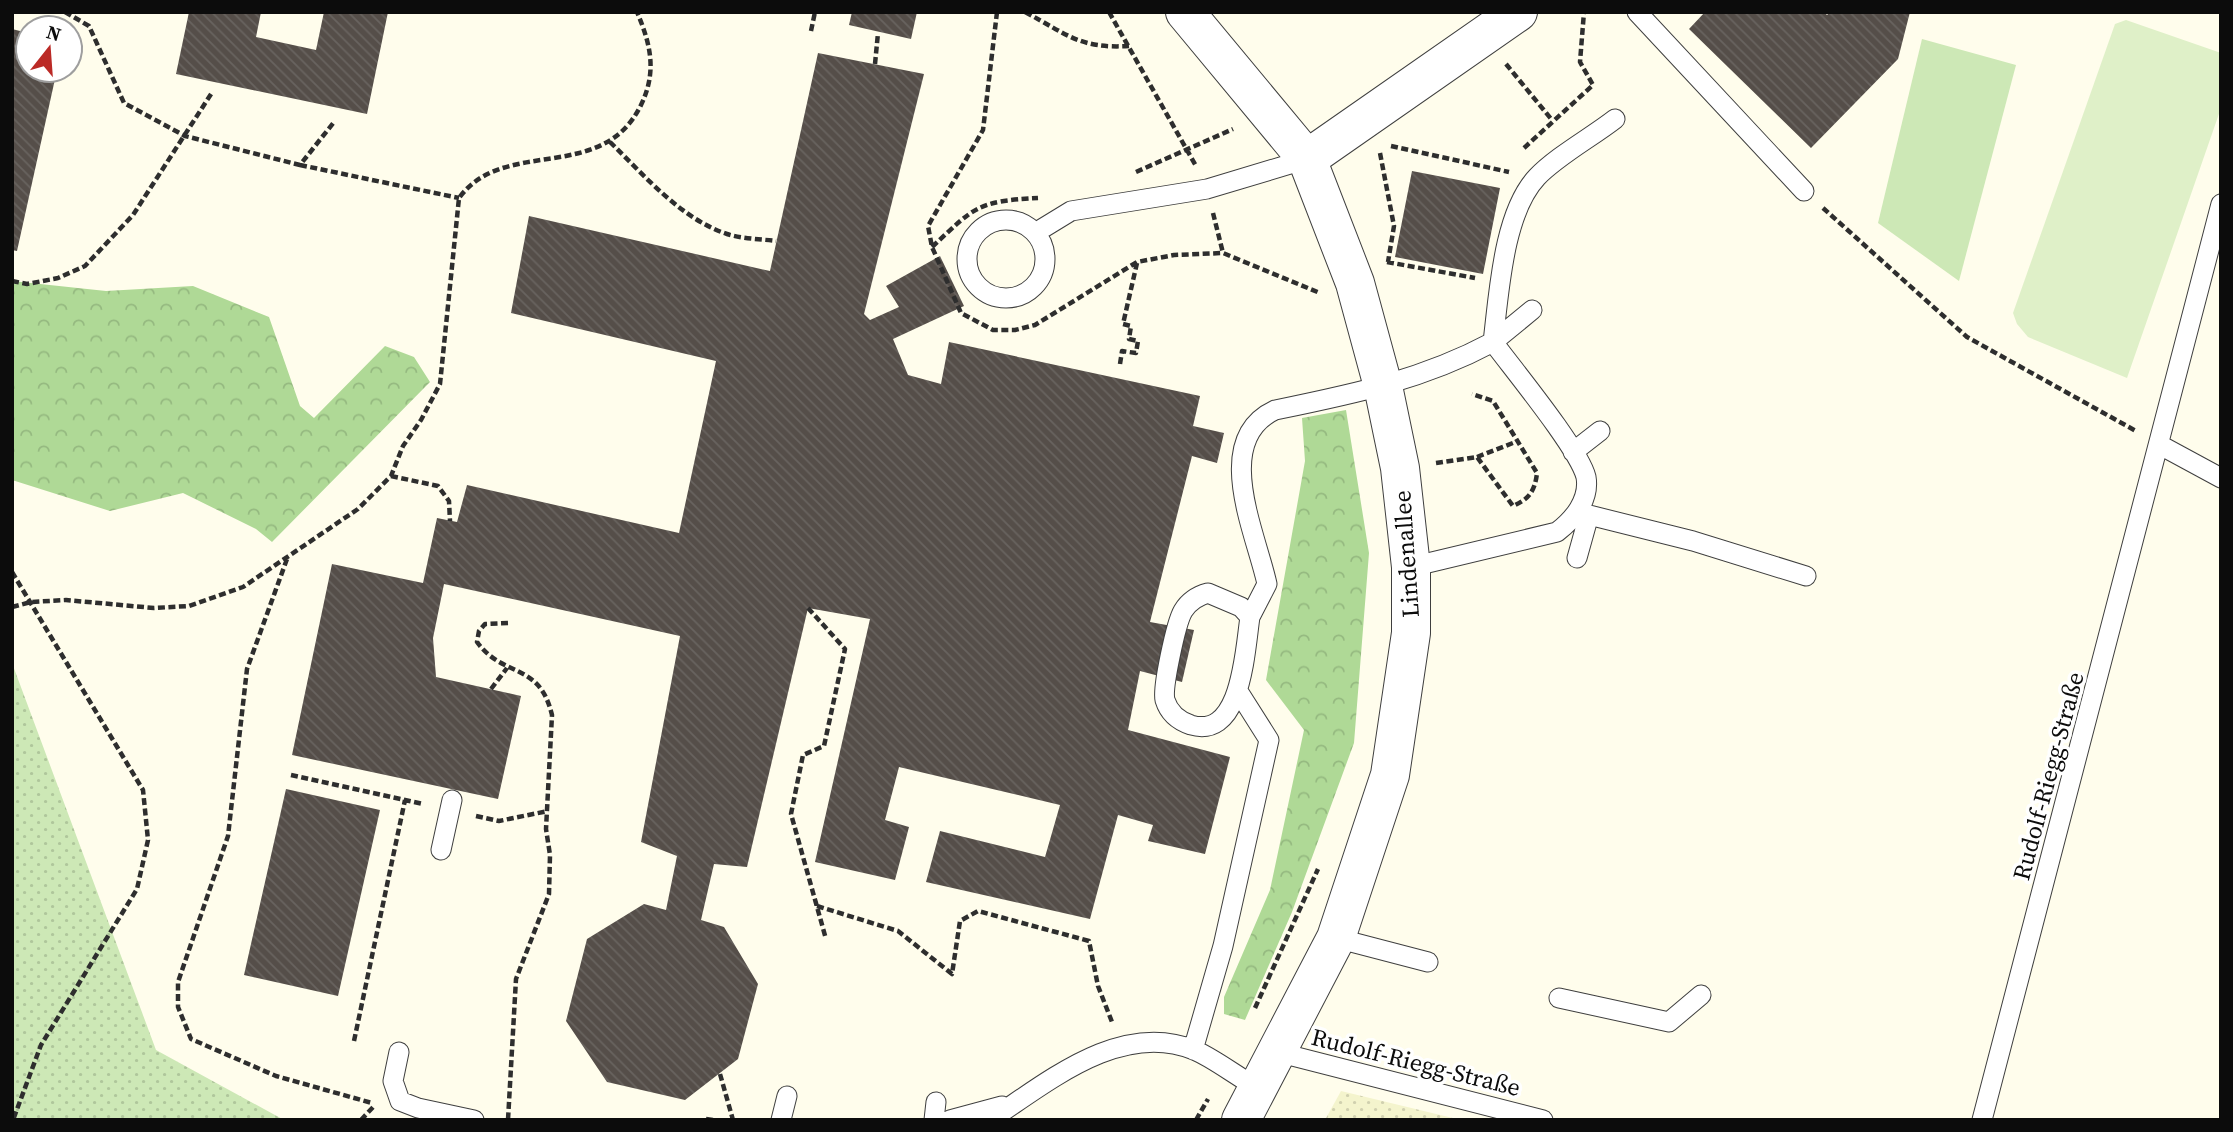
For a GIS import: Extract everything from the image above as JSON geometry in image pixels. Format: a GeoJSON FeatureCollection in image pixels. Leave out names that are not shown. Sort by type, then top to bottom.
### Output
{"type":"FeatureCollection","features":[{"type":"Feature","properties":{"kind":"street"},"geometry":{"type":"LineString","coordinates":[[1307,159],[1518,12]]}},
{"type":"Feature","properties":{"kind":"street","name":"Lindenallee"},"geometry":{"type":"LineString","coordinates":[[1197,16],[1266,110],[1307,159],[1355,283],[1383,386],[1400,468],[1411,567],[1411,633],[1390,775],[1336,938],[1250,1104]]}},
{"type":"Feature","properties":{"kind":"lane"},"geometry":{"type":"LineString","coordinates":[[1639,13],[1804,191]]}},
{"type":"Feature","properties":{"kind":"lane"},"geometry":{"type":"LineString","coordinates":[[1577,558],[1586,477],[1573,452],[1493,342],[1501,282],[1517,207],[1537,177],[1615,119]]}},
{"type":"Feature","properties":{"kind":"lane"},"geometry":{"type":"LineString","coordinates":[[1035,233],[1071,211],[1206,189],[1307,159]]}},
{"type":"Feature","properties":{"kind":"lane","name":"Rudolf-Riegg-Straße"},"geometry":{"type":"LineString","coordinates":[[1983,1120],[2221,204]]}},
{"type":"Feature","properties":{"kind":"lane"},"geometry":{"type":"LineString","coordinates":[[1009,220],[1019,222],[1035,233],[1044,248],[1046,261],[1037,284],[1028,292],[1004,299],[981,290],[967,270],[968,245],[983,226],[994,221],[1009,220]]}},
{"type":"Feature","properties":{"kind":"lane"},"geometry":{"type":"LineString","coordinates":[[1250,617],[1241,607],[1208,593],[1195,596],[1182,612],[1163,692],[1172,713],[1184,722],[1199,727],[1213,725],[1227,714],[1238,691],[1250,617],[1266,584],[1240,476],[1248,434],[1260,417],[1275,410],[1383,386],[1451,365],[1493,342],[1532,310]]}},
{"type":"Feature","properties":{"kind":"lane"},"geometry":{"type":"LineString","coordinates":[[1573,452],[1600,431]]}},
{"type":"Feature","properties":{"kind":"lane"},"geometry":{"type":"LineString","coordinates":[[2160,445],[2221,478]]}},
{"type":"Feature","properties":{"kind":"lane"},"geometry":{"type":"LineString","coordinates":[[1411,567],[1556,531],[1583,513]]}},
{"type":"Feature","properties":{"kind":"lane"},"geometry":{"type":"LineString","coordinates":[[1583,513],[1693,541],[1806,576]]}},
{"type":"Feature","properties":{"kind":"lane"},"geometry":{"type":"LineString","coordinates":[[1194,1050],[1223,946],[1269,740],[1238,691]]}},
{"type":"Feature","properties":{"kind":"lane"},"geometry":{"type":"LineString","coordinates":[[441,850],[451,805]]}},
{"type":"Feature","properties":{"kind":"lane"},"geometry":{"type":"LineString","coordinates":[[1336,938],[1428,962]]}},
{"type":"Feature","properties":{"kind":"lane"},"geometry":{"type":"LineString","coordinates":[[1559,998],[1669,1022],[1701,995]]}},
{"type":"Feature","properties":{"kind":"lane"},"geometry":{"type":"LineString","coordinates":[[990,1120],[1103,1050],[1140,1041],[1194,1050],[1250,1104]]}},
{"type":"Feature","properties":{"kind":"lane"},"geometry":{"type":"LineString","coordinates":[[399,1052],[393,1081],[400,1101],[418,1108],[474,1120]]}},
{"type":"Feature","properties":{"kind":"lane","name":"Rudolf-Riegg-Straße"},"geometry":{"type":"LineString","coordinates":[[1276,1052],[1543,1120]]}},
{"type":"Feature","properties":{"kind":"lane"},"geometry":{"type":"LineString","coordinates":[[781,1120],[787,1096]]}},
{"type":"Feature","properties":{"kind":"lane"},"geometry":{"type":"LineString","coordinates":[[950,1120],[1016,1102]]}},
{"type":"Feature","properties":{"kind":"path"},"geometry":{"type":"LineString","coordinates":[[65,12],[89,26],[124,103],[185,136],[300,165],[459,198]]}},
{"type":"Feature","properties":{"kind":"path"},"geometry":{"type":"LineString","coordinates":[[811,31],[815,12]]}},
{"type":"Feature","properties":{"kind":"path"},"geometry":{"type":"LineString","coordinates":[[1025,12],[1069,37],[1098,48],[1129,46]]}},
{"type":"Feature","properties":{"kind":"path"},"geometry":{"type":"LineString","coordinates":[[1483,37],[1552,120],[1593,85],[1580,62],[1584,12]]}},
{"type":"Feature","properties":{"kind":"path"},"geometry":{"type":"LineString","coordinates":[[12,607],[31,602],[66,600],[154,608],[189,606],[243,587],[358,509],[391,476],[403,446],[421,420],[440,384],[459,198],[471,182],[500,167],[562,159],[611,142],[632,122],[649,88],[653,59],[638,13]]}},
{"type":"Feature","properties":{"kind":"path"},"geometry":{"type":"LineString","coordinates":[[875,64],[878,33]]}},
{"type":"Feature","properties":{"kind":"path"},"geometry":{"type":"LineString","coordinates":[[12,281],[27,284],[58,278],[85,266],[133,215],[213,91]]}},
{"type":"Feature","properties":{"kind":"path"},"geometry":{"type":"LineString","coordinates":[[1129,175],[1250,122],[1266,110]]}},
{"type":"Feature","properties":{"kind":"path"},"geometry":{"type":"LineString","coordinates":[[300,165],[334,122]]}},
{"type":"Feature","properties":{"kind":"path"},"geometry":{"type":"LineString","coordinates":[[611,142],[672,201],[716,229],[730,235],[776,241]]}},
{"type":"Feature","properties":{"kind":"path"},"geometry":{"type":"LineString","coordinates":[[1388,262],[1394,226],[1378,143],[1510,173]]}},
{"type":"Feature","properties":{"kind":"path"},"geometry":{"type":"LineString","coordinates":[[1804,191],[1967,337],[2160,445]]}},
{"type":"Feature","properties":{"kind":"path"},"geometry":{"type":"LineString","coordinates":[[932,247],[972,210],[995,200],[1049,197]]}},
{"type":"Feature","properties":{"kind":"path"},"geometry":{"type":"LineString","coordinates":[[1120,364],[1122,351],[1136,353],[1138,341],[1129,339],[1132,326],[1123,324],[1138,262]]}},
{"type":"Feature","properties":{"kind":"path"},"geometry":{"type":"LineString","coordinates":[[1472,394],[1493,401],[1537,473],[1536,485],[1527,500],[1513,506],[1477,457]]}},
{"type":"Feature","properties":{"kind":"path"},"geometry":{"type":"LineString","coordinates":[[1400,468],[1477,457],[1518,442]]}},
{"type":"Feature","properties":{"kind":"path"},"geometry":{"type":"LineString","coordinates":[[391,476],[438,486],[449,501],[450,521]]}},
{"type":"Feature","properties":{"kind":"path"},"geometry":{"type":"LineString","coordinates":[[288,558],[247,669],[228,836],[178,982],[178,1007],[191,1039],[276,1076],[376,1104],[400,1101]]}},
{"type":"Feature","properties":{"kind":"path"},"geometry":{"type":"LineString","coordinates":[[12,572],[144,790],[148,839],[136,889],[41,1045],[13,1120]]}},
{"type":"Feature","properties":{"kind":"path"},"geometry":{"type":"LineString","coordinates":[[808,608],[845,649],[824,746],[803,755],[791,814],[826,939]]}},
{"type":"Feature","properties":{"kind":"path"},"geometry":{"type":"LineString","coordinates":[[508,623],[485,624],[479,631],[477,642],[491,659],[534,678],[549,701],[552,715],[548,811],[549,894],[516,979],[508,1120]]}},
{"type":"Feature","properties":{"kind":"path"},"geometry":{"type":"LineString","coordinates":[[491,689],[507,668]]}},
{"type":"Feature","properties":{"kind":"path"},"geometry":{"type":"LineString","coordinates":[[291,775],[405,800],[451,805],[499,821],[548,811]]}},
{"type":"Feature","properties":{"kind":"path"},"geometry":{"type":"LineString","coordinates":[[354,1041],[405,800]]}},
{"type":"Feature","properties":{"kind":"path"},"geometry":{"type":"LineString","coordinates":[[817,906],[898,931],[952,974],[960,921],[978,911],[1089,941],[1098,986],[1122,1045]]}},
{"type":"Feature","properties":{"kind":"path"},"geometry":{"type":"LineString","coordinates":[[720,1074],[733,1120]]}},
{"type":"Feature","properties":{"kind":"path"},"geometry":{"type":"LineString","coordinates":[[361,1120],[376,1104]]}},
{"type":"Feature","properties":{"kind":"path"},"geometry":{"type":"LineString","coordinates":[[706,1119],[713,1120]]}},
{"type":"Feature","properties":{"kind":"green space"},"geometry":{"type":"Polygon","coordinates":[[[2126,20],[2221,53],[2221,108],[2127,378],[2028,337],[2017,324],[2013,313],[2115,24],[2126,20]]]}},
{"type":"Feature","properties":{"kind":"green space"},"geometry":{"type":"Polygon","coordinates":[[[1922,39],[2016,65],[1959,281],[1878,223],[1922,39]]]}},
{"type":"Feature","properties":{"kind":"green space"},"geometry":{"type":"Polygon","coordinates":[[[12,281],[106,291],[193,286],[269,317],[300,406],[314,418],[385,346],[414,357],[430,382],[272,542],[256,529],[183,493],[110,511],[12,480],[12,281]]]}},
{"type":"Feature","properties":{"kind":"green space"},"geometry":{"type":"Polygon","coordinates":[[[1346,410],[1369,553],[1354,743],[1292,912],[1245,1020],[1224,1014],[1224,997],[1270,890],[1304,730],[1266,680],[1305,461],[1302,418],[1346,410]]]}},
{"type":"Feature","properties":{"kind":"green space"},"geometry":{"type":"Polygon","coordinates":[[[12,663],[156,1050],[284,1120],[12,1120],[12,663]]]}},
{"type":"Feature","properties":{"kind":"green space"},"geometry":{"type":"Polygon","coordinates":[[[1341,1091],[1461,1120],[1325,1120],[1341,1091]]]}},
{"type":"Feature","properties":{"kind":"building"},"geometry":{"type":"Polygon","coordinates":[[[189,12],[261,12],[256,37],[316,50],[324,12],[388,12],[367,114],[176,74],[189,12]]]}},
{"type":"Feature","properties":{"kind":"building"},"geometry":{"type":"Polygon","coordinates":[[[852,12],[917,12],[911,39],[849,25],[852,12]]]}},
{"type":"Feature","properties":{"kind":"building"},"geometry":{"type":"Polygon","coordinates":[[[1705,12],[1824,12],[1827,15],[1830,12],[1910,12],[1898,59],[1811,148],[1689,29],[1705,12]]]}},
{"type":"Feature","properties":{"kind":"building"},"geometry":{"type":"Polygon","coordinates":[[[12,29],[14,84],[54,84],[17,251],[12,250],[12,29]]]}},
{"type":"Feature","properties":{"kind":"building"},"geometry":{"type":"Polygon","coordinates":[[[818,53],[924,74],[864,314],[870,320],[899,307],[886,286],[940,256],[964,306],[893,339],[908,375],[941,384],[949,342],[1200,396],[1193,426],[1224,433],[1217,463],[1192,456],[1150,622],[1194,630],[1182,682],[1140,671],[1128,730],[1230,757],[1205,854],[1148,841],[1153,825],[1118,815],[1090,919],[926,882],[940,831],[1045,857],[1060,805],[899,767],[885,820],[909,827],[895,880],[815,862],[870,619],[808,608],[747,867],[714,864],[701,920],[724,927],[758,984],[738,1059],[685,1100],[607,1082],[566,1021],[587,939],[644,904],[666,910],[677,856],[641,842],[680,636],[444,584],[433,638],[436,677],[521,696],[498,799],[292,755],[332,564],[423,583],[437,518],[457,522],[467,485],[679,533],[716,361],[511,313],[529,216],[770,271],[818,53]]]}},
{"type":"Feature","properties":{"kind":"building"},"geometry":{"type":"Polygon","coordinates":[[[1412,171],[1500,188],[1483,274],[1395,257],[1412,171]]]}},
{"type":"Feature","properties":{"kind":"building"},"geometry":{"type":"Polygon","coordinates":[[[286,789],[380,810],[338,996],[244,975],[286,789]]]}}]}
